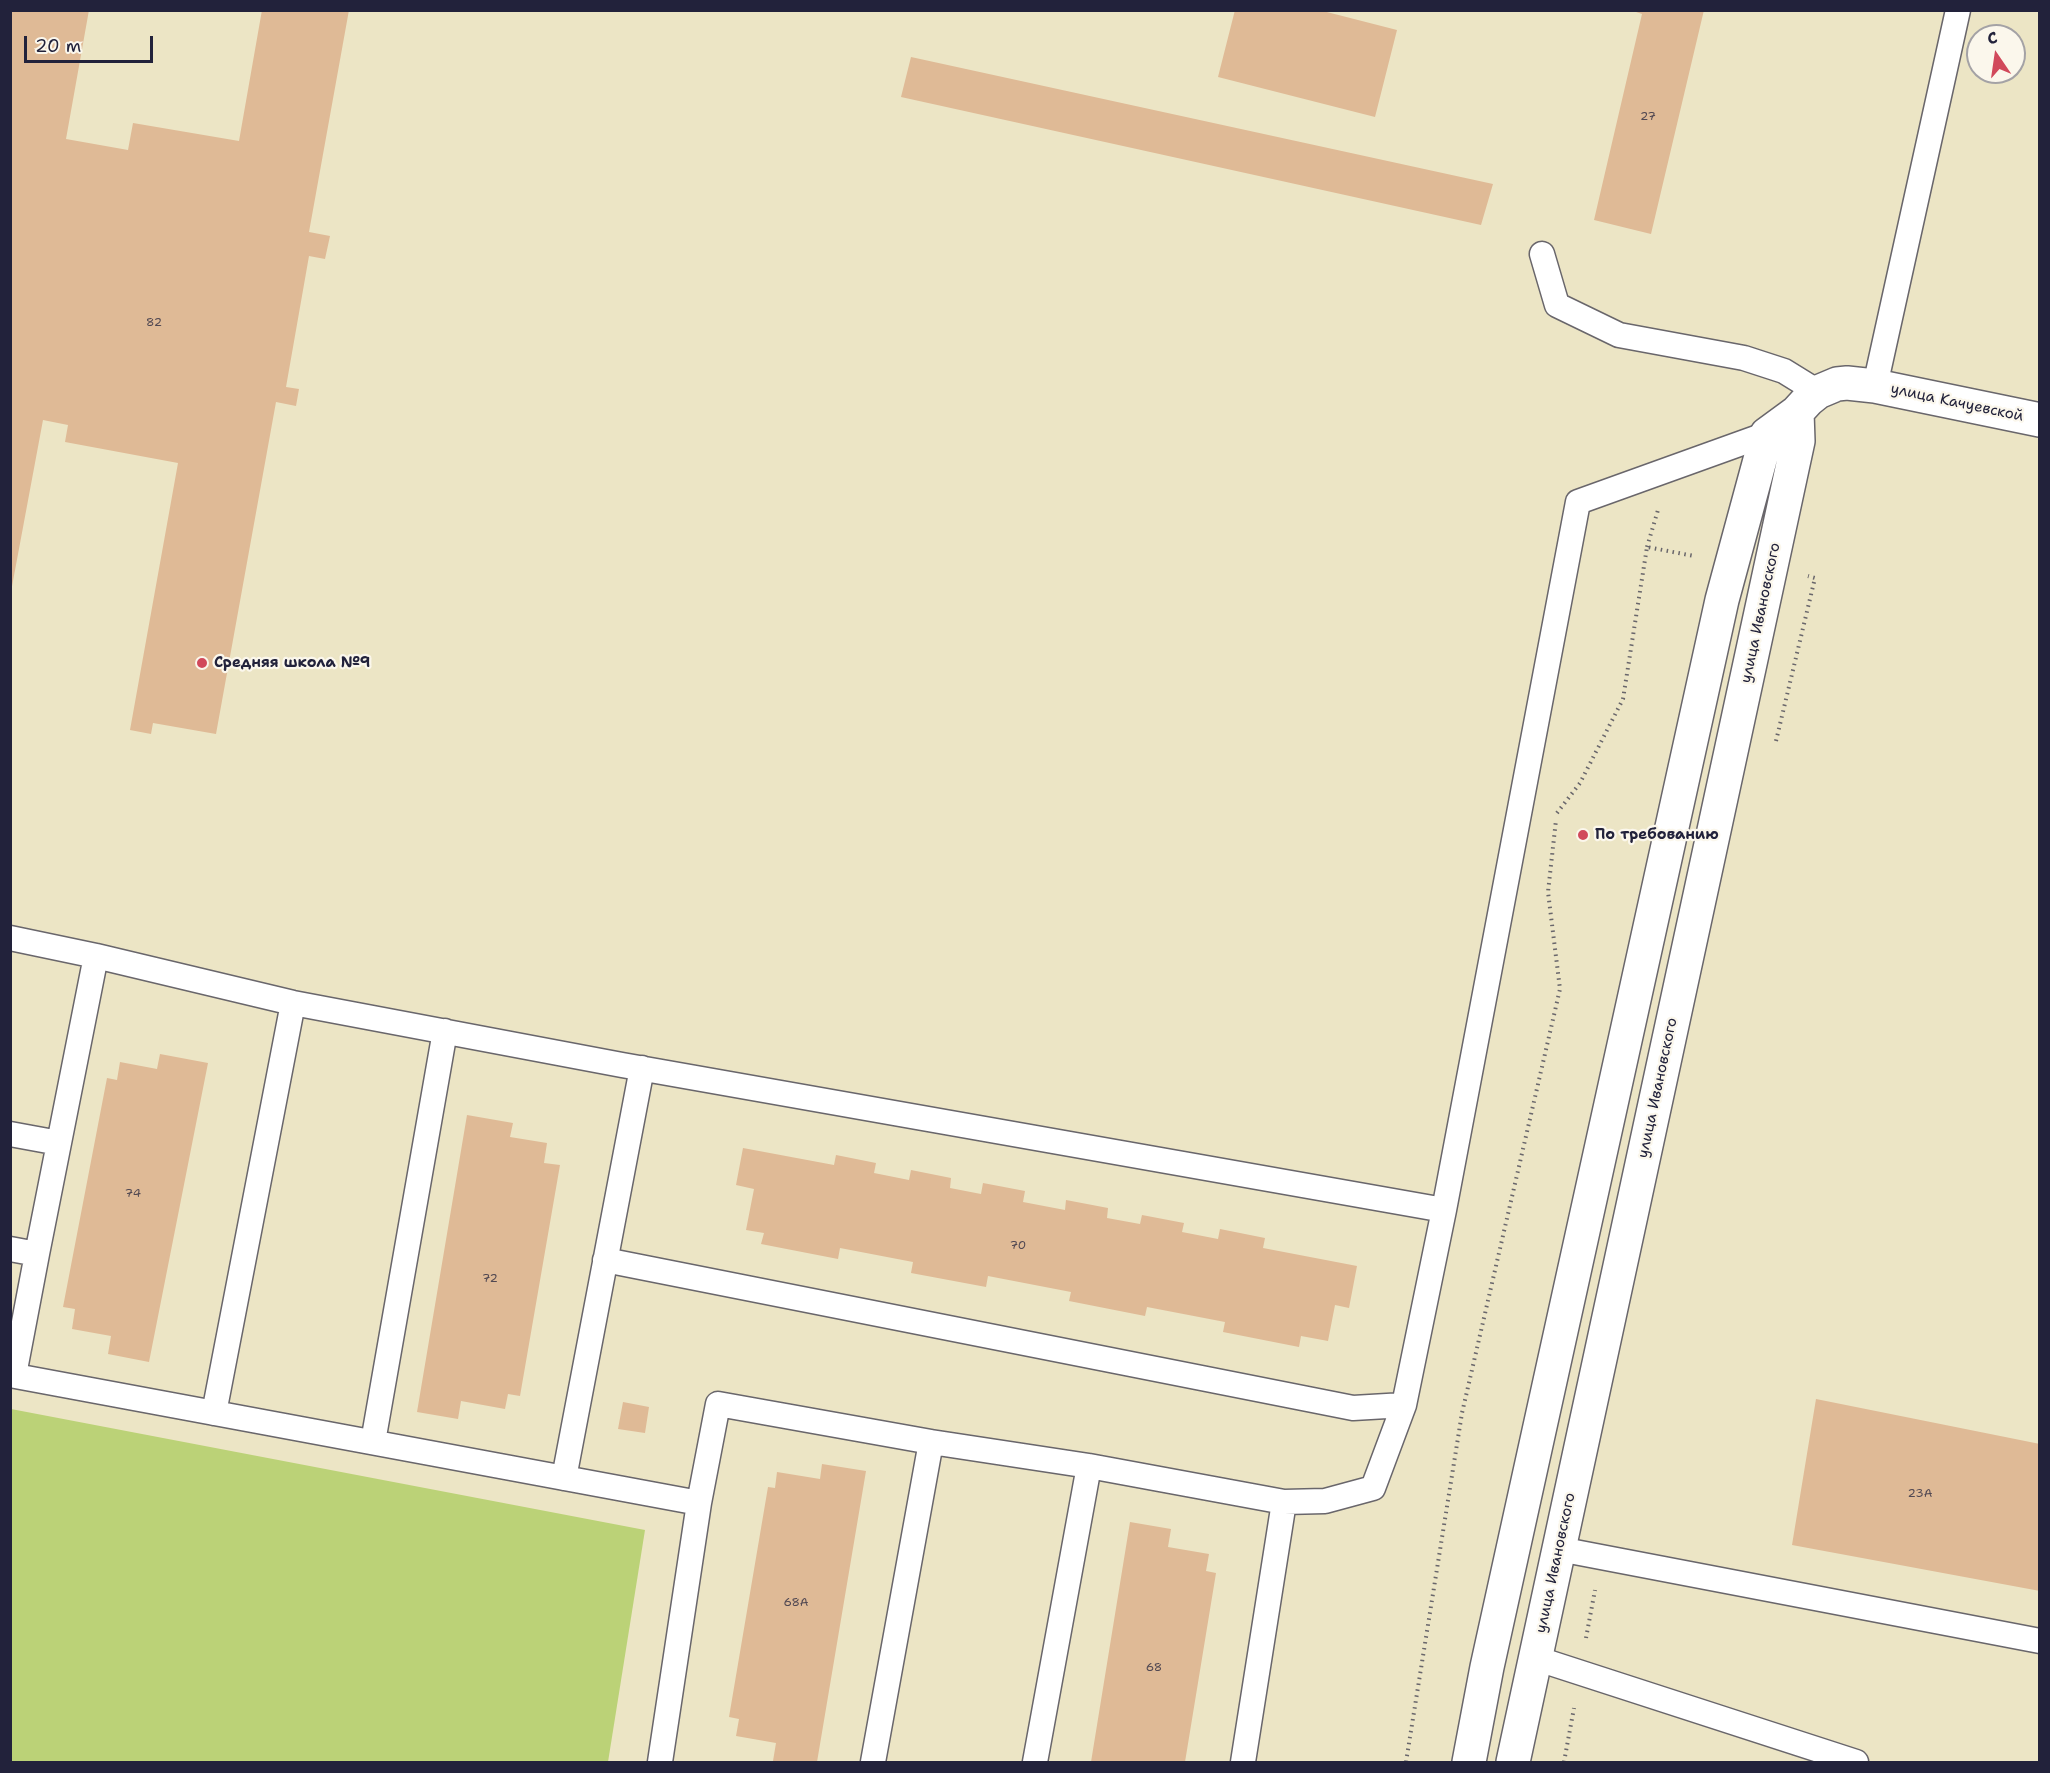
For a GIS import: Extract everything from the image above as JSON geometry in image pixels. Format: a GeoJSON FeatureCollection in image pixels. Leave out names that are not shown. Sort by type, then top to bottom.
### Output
{"type":"FeatureCollection","features":[{"type":"Feature","properties":{"kind":"street","name":"улица Качуевской"},"geometry":{"type":"LineString","coordinates":[[1767,434],[1808,402],[1837,384],[1847,383],[1875,386],[2040,420]]}},
{"type":"Feature","properties":{"kind":"street","name":"улица Ивановского"},"geometry":{"type":"LineString","coordinates":[[1513,1762],[1795,453],[1808,402]]}},
{"type":"Feature","properties":{"kind":"street"},"geometry":{"type":"LineString","coordinates":[[1469,1762],[1487,1667],[1722,600],[1767,434]]}},
{"type":"Feature","properties":{"kind":"lane"},"geometry":{"type":"LineString","coordinates":[[1875,386],[1958,10]]}},
{"type":"Feature","properties":{"kind":"lane"},"geometry":{"type":"LineString","coordinates":[[1542,254],[1557,306],[1619,335],[1744,358],[1784,371],[1808,402]]}},
{"type":"Feature","properties":{"kind":"lane"},"geometry":{"type":"LineString","coordinates":[[660,1762],[699,1503],[718,1404],[931,1442],[1089,1466],[1284,1502],[1325,1501],[1373,1488],[1404,1405],[1444,1210],[1578,502],[1767,434]]}},
{"type":"Feature","properties":{"kind":"lane"},"geometry":{"type":"LineString","coordinates":[[10,938],[293,1003],[642,1068],[1444,1210]]}},
{"type":"Feature","properties":{"kind":"lane"},"geometry":{"type":"LineString","coordinates":[[96,956],[12,1375],[699,1503]]}},
{"type":"Feature","properties":{"kind":"lane"},"geometry":{"type":"LineString","coordinates":[[214,1413],[293,1003]]}},
{"type":"Feature","properties":{"kind":"lane"},"geometry":{"type":"LineString","coordinates":[[373,1442],[444,1031]]}},
{"type":"Feature","properties":{"kind":"lane"},"geometry":{"type":"LineString","coordinates":[[564,1479],[642,1068]]}},
{"type":"Feature","properties":{"kind":"lane"},"geometry":{"type":"LineString","coordinates":[[10,1134],[59,1143]]}},
{"type":"Feature","properties":{"kind":"lane"},"geometry":{"type":"LineString","coordinates":[[10,1249],[37,1254]]}},
{"type":"Feature","properties":{"kind":"lane"},"geometry":{"type":"LineString","coordinates":[[605,1260],[1353,1408],[1404,1405]]}},
{"type":"Feature","properties":{"kind":"lane"},"geometry":{"type":"LineString","coordinates":[[873,1762],[931,1442]]}},
{"type":"Feature","properties":{"kind":"lane"},"geometry":{"type":"LineString","coordinates":[[1035,1762],[1089,1466]]}},
{"type":"Feature","properties":{"kind":"lane"},"geometry":{"type":"LineString","coordinates":[[1244,1762],[1284,1502]]}},
{"type":"Feature","properties":{"kind":"lane"},"geometry":{"type":"LineString","coordinates":[[1559,1549],[2040,1641]]}},
{"type":"Feature","properties":{"kind":"lane"},"geometry":{"type":"LineString","coordinates":[[1535,1658],[1856,1762]]}},
{"type":"Feature","properties":{"kind":"green space"},"geometry":{"type":"Polygon","coordinates":[[[11,1409],[645,1530],[608,1762],[11,1762],[11,1409]]]}},
{"type":"Feature","properties":{"kind":"building"},"geometry":{"type":"Polygon","coordinates":[[[10,10],[89,10],[66,139],[128,150],[133,123],[239,141],[262,10],[349,10],[309,232],[330,236],[325,259],[309,256],[286,387],[299,389],[296,406],[276,402],[216,734],[153,723],[151,734],[130,730],[178,463],[65,442],[68,425],[43,420],[10,597],[10,10]]]}},
{"type":"Feature","properties":{"kind":"building"},"geometry":{"type":"Polygon","coordinates":[[[1235,10],[1319,10],[1397,30],[1375,117],[1218,77],[1235,10]]]}},
{"type":"Feature","properties":{"kind":"building"},"geometry":{"type":"Polygon","coordinates":[[[1630,10],[1704,10],[1651,234],[1594,220],[1642,14],[1630,10]]]}},
{"type":"Feature","properties":{"kind":"building"},"geometry":{"type":"Polygon","coordinates":[[[911,57],[1493,184],[1481,225],[901,97],[911,57]]]}},
{"type":"Feature","properties":{"kind":"building"},"geometry":{"type":"Polygon","coordinates":[[[160,1054],[208,1063],[149,1362],[108,1354],[111,1336],[72,1329],[75,1309],[63,1307],[107,1078],[117,1080],[120,1062],[157,1069],[160,1054]]]}},
{"type":"Feature","properties":{"kind":"building"},"geometry":{"type":"Polygon","coordinates":[[[467,1115],[513,1123],[510,1137],[547,1143],[544,1163],[560,1165],[520,1396],[508,1394],[505,1409],[461,1401],[458,1419],[417,1412],[467,1115]]]}},
{"type":"Feature","properties":{"kind":"building"},"geometry":{"type":"Polygon","coordinates":[[[743,1148],[834,1165],[836,1155],[876,1163],[874,1173],[909,1180],[911,1170],[951,1178],[950,1188],[981,1194],[983,1183],[1025,1191],[1023,1202],[1065,1210],[1066,1200],[1108,1208],[1107,1218],[1140,1224],[1142,1215],[1184,1223],[1182,1232],[1218,1239],[1220,1229],[1265,1238],[1263,1248],[1357,1266],[1349,1308],[1335,1305],[1328,1341],[1301,1336],[1299,1347],[1223,1332],[1225,1322],[1147,1307],[1145,1316],[1069,1301],[1071,1292],[988,1276],[986,1287],[911,1273],[913,1262],[840,1248],[838,1259],[761,1244],[764,1233],[746,1230],[754,1189],[736,1185],[743,1148]]]}},
{"type":"Feature","properties":{"kind":"building"},"geometry":{"type":"Polygon","coordinates":[[[1816,1399],[2040,1444],[2040,1591],[1792,1545],[1816,1399]]]}},
{"type":"Feature","properties":{"kind":"building"},"geometry":{"type":"Polygon","coordinates":[[[623,1402],[649,1407],[645,1433],[618,1429],[623,1402]]]}},
{"type":"Feature","properties":{"kind":"building"},"geometry":{"type":"Polygon","coordinates":[[[822,1464],[866,1471],[817,1762],[773,1761],[776,1743],[736,1736],[739,1719],[729,1717],[768,1487],[775,1488],[777,1472],[820,1479],[822,1464]]]}},
{"type":"Feature","properties":{"kind":"building"},"geometry":{"type":"Polygon","coordinates":[[[1130,1522],[1171,1529],[1168,1547],[1209,1554],[1206,1571],[1216,1573],[1185,1762],[1091,1762],[1130,1522]]]}},
{"type":"Feature","properties":{"kind":"place","name":"Средняя школа №9"},"geometry":{"type":"Point","coordinates":[202,663]}},
{"type":"Feature","properties":{"kind":"place","name":"По требованию"},"geometry":{"type":"Point","coordinates":[1583,835]}}]}
